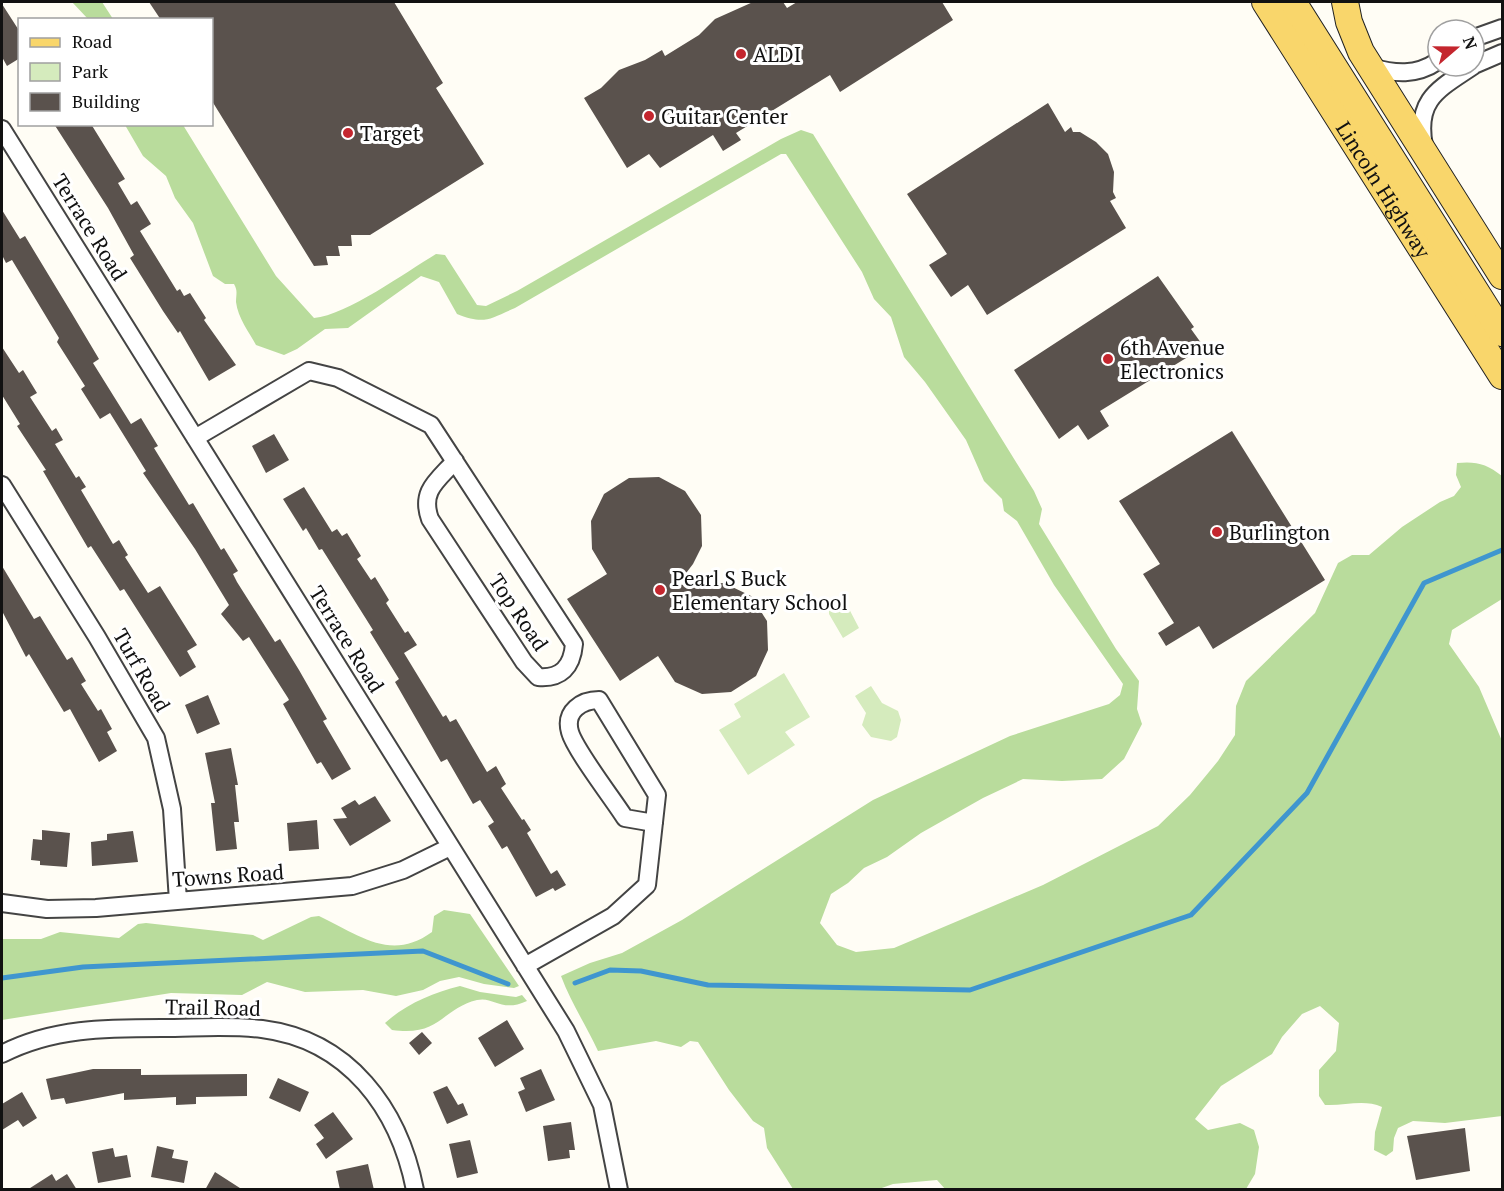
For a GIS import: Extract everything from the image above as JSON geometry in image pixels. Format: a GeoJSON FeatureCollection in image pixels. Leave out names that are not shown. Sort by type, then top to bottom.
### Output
{"type":"FeatureCollection","features":[{"type":"Feature","properties":{"kind":"main road","name":"Lincoln Highway"},"geometry":{"type":"LineString","coordinates":[[1265,2],[1503,376]]}},
{"type":"Feature","properties":{"kind":"main road","name":"Lincoln Highway"},"geometry":{"type":"LineString","coordinates":[[1293,2],[1503,333]]}},
{"type":"Feature","properties":{"kind":"main road"},"geometry":{"type":"LineString","coordinates":[[1345,2],[1354,37],[1371,67],[1503,276]]}},
{"type":"Feature","properties":{"kind":"street"},"geometry":{"type":"LineString","coordinates":[[1486,34],[1503,28]]}},
{"type":"Feature","properties":{"kind":"street"},"geometry":{"type":"LineString","coordinates":[[1486,61],[1503,53]]}},
{"type":"Feature","properties":{"kind":"street"},"geometry":{"type":"LineString","coordinates":[[1371,67],[1388,72],[1412,73],[1426,67]]}},
{"type":"Feature","properties":{"kind":"street"},"geometry":{"type":"LineString","coordinates":[[1425,153],[1421,123],[1429,100],[1437,91],[1456,78]]}},
{"type":"Feature","properties":{"kind":"street","name":"Terrace Road"},"geometry":{"type":"LineString","coordinates":[[2,129],[566,1031],[591,1078],[602,1105],[619,1190]]}},
{"type":"Feature","properties":{"kind":"street","name":"Top Road"},"geometry":{"type":"LineString","coordinates":[[195,438],[309,371],[338,378],[431,425],[455,461],[574,644],[573,656],[568,668],[551,678],[538,677],[524,662],[430,519],[426,508],[427,493],[455,461]]}},
{"type":"Feature","properties":{"kind":"street","name":"Turf Road"},"geometry":{"type":"LineString","coordinates":[[2,485],[98,637],[156,738],[172,809],[178,901]]}},
{"type":"Feature","properties":{"kind":"street"},"geometry":{"type":"LineString","coordinates":[[525,966],[613,916],[648,885],[657,795],[599,700],[589,700],[579,704],[569,721],[570,732],[581,751],[625,818],[654,823]]}},
{"type":"Feature","properties":{"kind":"street","name":"Towns Road"},"geometry":{"type":"LineString","coordinates":[[2,903],[47,909],[178,901],[352,886],[403,870],[450,847]]}},
{"type":"Feature","properties":{"kind":"street","name":"Trail Road"},"geometry":{"type":"LineString","coordinates":[[2,1054],[28,1042],[75,1030],[227,1027],[264,1029],[288,1035],[336,1057],[373,1091],[398,1130],[415,1190]]}},
{"type":"Feature","properties":{"kind":"green space"},"geometry":{"type":"Polygon","coordinates":[[[72,2],[102,2],[112,18],[87,18],[72,2]]]}},
{"type":"Feature","properties":{"kind":"green space"},"geometry":{"type":"Polygon","coordinates":[[[126,126],[184,126],[276,276],[314,318],[343,309],[359,301],[436,254],[445,255],[477,305],[486,306],[517,291],[781,139],[801,130],[813,134],[1034,491],[1042,509],[1039,524],[1116,649],[1139,681],[1137,709],[1142,724],[1124,759],[1102,779],[1062,781],[1023,779],[983,798],[921,833],[887,857],[864,868],[848,883],[831,894],[820,923],[837,945],[856,952],[894,948],[1043,885],[1158,826],[1190,795],[1218,761],[1235,735],[1236,706],[1246,681],[1315,613],[1338,563],[1352,555],[1369,555],[1402,527],[1440,502],[1454,496],[1461,487],[1456,475],[1457,463],[1481,464],[1497,472],[1502,476],[1502,599],[1452,630],[1449,644],[1479,687],[1502,741],[1502,1116],[1445,1123],[1413,1121],[1398,1128],[1393,1151],[1386,1156],[1374,1150],[1375,1132],[1382,1107],[1361,1103],[1325,1105],[1319,1096],[1319,1070],[1336,1051],[1339,1023],[1320,1006],[1302,1014],[1282,1037],[1272,1054],[1221,1086],[1195,1119],[1208,1130],[1240,1123],[1254,1130],[1259,1147],[1255,1174],[1246,1189],[946,1190],[937,1180],[893,1184],[879,1189],[793,1189],[767,1148],[764,1128],[753,1121],[729,1090],[698,1042],[690,1041],[681,1047],[656,1041],[598,1051],[561,976],[590,963],[622,953],[682,920],[873,800],[1010,736],[1109,704],[1120,695],[1123,684],[1054,585],[1017,521],[1004,511],[1002,499],[984,481],[966,440],[925,382],[904,357],[891,317],[874,299],[862,272],[786,154],[781,154],[515,308],[499,315],[481,320],[457,314],[439,282],[421,276],[348,328],[325,329],[297,349],[284,355],[256,345],[239,314],[234,284],[225,284],[213,276],[193,223],[175,198],[166,176],[143,156],[126,126]]]}},
{"type":"Feature","properties":{"kind":"green space"},"geometry":{"type":"Polygon","coordinates":[[[838,601],[846,603],[859,628],[843,638],[829,614],[829,607],[838,601]]]}},
{"type":"Feature","properties":{"kind":"green space"},"geometry":{"type":"Polygon","coordinates":[[[784,673],[810,717],[785,732],[795,745],[748,775],[719,730],[741,717],[734,704],[784,673]]]}},
{"type":"Feature","properties":{"kind":"green space"},"geometry":{"type":"Polygon","coordinates":[[[871,686],[882,703],[898,711],[901,720],[897,737],[891,741],[871,737],[862,725],[866,713],[855,696],[871,686]]]}},
{"type":"Feature","properties":{"kind":"green space"},"geometry":{"type":"Polygon","coordinates":[[[444,910],[470,914],[519,986],[514,988],[484,984],[459,977],[440,981],[423,990],[396,996],[363,990],[305,992],[267,982],[242,995],[171,993],[2,1020],[2,939],[41,939],[60,932],[119,938],[138,924],[146,923],[253,935],[263,940],[311,917],[319,916],[375,942],[403,945],[417,941],[432,932],[434,916],[444,910]]]}},
{"type":"Feature","properties":{"kind":"green space"},"geometry":{"type":"Polygon","coordinates":[[[460,986],[480,992],[516,997],[522,995],[527,1001],[504,1005],[483,999],[477,1000],[455,1009],[439,1021],[420,1030],[392,1030],[385,1023],[420,1000],[460,986]]]}},
{"type":"Feature","properties":{"kind":"building","name":"Target"},"geometry":{"type":"Polygon","coordinates":[[[149,2],[394,2],[443,83],[436,88],[484,164],[370,235],[351,235],[352,246],[338,246],[340,256],[326,256],[328,265],[314,266],[213,103],[213,18],[160,18],[149,2]]]}},
{"type":"Feature","properties":{"kind":"building"},"geometry":{"type":"Polygon","coordinates":[[[753,2],[783,2],[787,8],[797,2],[942,2],[953,20],[840,92],[830,75],[736,133],[741,140],[723,151],[713,135],[660,168],[649,154],[627,168],[584,98],[601,88],[619,70],[645,60],[662,50],[665,56],[699,35],[715,19],[753,2]]]}},
{"type":"Feature","properties":{"kind":"building"},"geometry":{"type":"Polygon","coordinates":[[[2,4],[18,29],[18,59],[7,66],[2,57],[2,4]]]}},
{"type":"Feature","properties":{"kind":"building"},"geometry":{"type":"Polygon","coordinates":[[[1048,103],[1065,132],[1071,127],[1073,132],[1080,132],[1096,142],[1108,154],[1114,172],[1113,192],[1116,198],[1110,201],[1126,228],[987,315],[968,285],[951,297],[929,265],[947,254],[907,194],[1048,103]]]}},
{"type":"Feature","properties":{"kind":"building"},"geometry":{"type":"Polygon","coordinates":[[[55,126],[92,126],[125,179],[118,183],[131,205],[137,201],[151,224],[140,231],[177,291],[180,289],[184,296],[190,293],[206,318],[204,320],[236,365],[209,381],[180,331],[178,333],[130,258],[134,255],[108,208],[55,126]]]}},
{"type":"Feature","properties":{"kind":"building"},"geometry":{"type":"Polygon","coordinates":[[[2,210],[20,239],[25,236],[71,312],[99,359],[93,363],[131,424],[141,418],[158,446],[154,448],[189,505],[193,503],[221,550],[224,548],[238,571],[233,574],[237,582],[275,642],[280,639],[299,670],[327,719],[323,721],[351,769],[332,780],[321,762],[317,764],[283,704],[289,700],[288,698],[249,637],[243,641],[221,614],[229,605],[195,549],[143,473],[146,471],[110,413],[100,419],[81,389],[85,386],[57,342],[59,338],[12,260],[6,263],[2,255],[2,210]]]}},
{"type":"Feature","properties":{"kind":"building","name":"6th Avenue Electronics"},"geometry":{"type":"Polygon","coordinates":[[[1158,276],[1194,327],[1191,329],[1204,347],[1100,411],[1109,426],[1088,440],[1078,425],[1059,439],[1014,370],[1158,276]]]}},
{"type":"Feature","properties":{"kind":"building"},"geometry":{"type":"Polygon","coordinates":[[[2,347],[19,373],[23,370],[37,393],[30,397],[52,431],[56,428],[63,440],[55,444],[76,478],[79,476],[86,487],[81,490],[113,544],[119,540],[128,555],[125,557],[148,593],[160,586],[197,645],[187,651],[196,667],[180,677],[124,589],[120,591],[91,546],[88,548],[43,471],[46,470],[17,426],[20,424],[2,395],[2,347]]]}},
{"type":"Feature","properties":{"kind":"building","name":"Burlington"},"geometry":{"type":"Polygon","coordinates":[[[1232,431],[1325,580],[1213,649],[1199,626],[1166,646],[1158,633],[1174,623],[1143,574],[1160,564],[1119,501],[1232,431]]]}},
{"type":"Feature","properties":{"kind":"building"},"geometry":{"type":"Polygon","coordinates":[[[274,434],[289,460],[266,473],[252,446],[274,434]]]}},
{"type":"Feature","properties":{"kind":"building","name":"Pearl S Buck Elementary School"},"geometry":{"type":"Polygon","coordinates":[[[659,477],[685,491],[701,515],[702,546],[693,564],[677,585],[724,583],[751,596],[767,621],[768,650],[756,676],[731,692],[702,694],[675,682],[658,656],[620,681],[567,599],[607,574],[592,549],[591,521],[604,494],[629,478],[659,477]]]}},
{"type":"Feature","properties":{"kind":"building"},"geometry":{"type":"Polygon","coordinates":[[[304,487],[332,532],[337,529],[342,536],[347,533],[361,556],[357,559],[371,580],[375,577],[389,600],[386,603],[405,633],[408,631],[417,645],[404,653],[443,717],[446,715],[450,722],[456,719],[487,772],[496,766],[506,784],[501,788],[531,830],[527,833],[551,874],[557,870],[566,885],[555,891],[553,888],[536,897],[507,846],[502,849],[488,826],[494,822],[480,800],[473,804],[447,759],[441,762],[395,682],[399,679],[370,632],[373,630],[322,549],[319,550],[306,528],[303,531],[283,499],[304,487]]]}},
{"type":"Feature","properties":{"kind":"building"},"geometry":{"type":"Polygon","coordinates":[[[2,566],[34,619],[40,616],[67,660],[72,657],[86,681],[81,684],[98,711],[101,709],[112,729],[107,732],[117,751],[99,762],[70,709],[64,712],[29,654],[26,657],[2,611],[2,566]]]}},
{"type":"Feature","properties":{"kind":"building"},"geometry":{"type":"Polygon","coordinates":[[[208,695],[220,724],[197,734],[185,705],[208,695]]]}},
{"type":"Feature","properties":{"kind":"building"},"geometry":{"type":"Polygon","coordinates":[[[231,748],[238,785],[235,785],[239,822],[234,822],[237,849],[216,851],[211,803],[215,803],[205,753],[231,748]]]}},
{"type":"Feature","properties":{"kind":"building"},"geometry":{"type":"Polygon","coordinates":[[[375,796],[391,821],[350,846],[333,819],[347,818],[341,808],[355,800],[359,805],[375,796]]]}},
{"type":"Feature","properties":{"kind":"building"},"geometry":{"type":"Polygon","coordinates":[[[317,820],[319,849],[289,851],[287,823],[317,820]]]}},
{"type":"Feature","properties":{"kind":"building"},"geometry":{"type":"Polygon","coordinates":[[[42,830],[70,833],[67,867],[40,865],[40,861],[31,860],[33,839],[42,840],[42,830]]]}},
{"type":"Feature","properties":{"kind":"building"},"geometry":{"type":"Polygon","coordinates":[[[133,831],[138,862],[92,866],[91,842],[107,840],[107,834],[133,831]]]}},
{"type":"Feature","properties":{"kind":"building"},"geometry":{"type":"Polygon","coordinates":[[[507,1020],[524,1049],[495,1067],[478,1038],[507,1020]]]}},
{"type":"Feature","properties":{"kind":"building"},"geometry":{"type":"Polygon","coordinates":[[[422,1032],[432,1043],[419,1055],[409,1043],[422,1032]]]}},
{"type":"Feature","properties":{"kind":"building"},"geometry":{"type":"Polygon","coordinates":[[[93,1069],[141,1069],[141,1075],[247,1074],[247,1096],[196,1097],[196,1104],[176,1105],[176,1097],[124,1100],[124,1093],[66,1104],[64,1098],[51,1100],[46,1079],[93,1069]]]}},
{"type":"Feature","properties":{"kind":"building"},"geometry":{"type":"Polygon","coordinates":[[[541,1069],[555,1100],[526,1112],[518,1092],[525,1089],[520,1078],[541,1069]]]}},
{"type":"Feature","properties":{"kind":"building"},"geometry":{"type":"Polygon","coordinates":[[[278,1078],[309,1092],[300,1112],[269,1098],[278,1078]]]}},
{"type":"Feature","properties":{"kind":"building"},"geometry":{"type":"Polygon","coordinates":[[[447,1086],[458,1105],[463,1103],[468,1115],[447,1124],[433,1092],[447,1086]]]}},
{"type":"Feature","properties":{"kind":"building"},"geometry":{"type":"Polygon","coordinates":[[[22,1092],[37,1118],[23,1127],[18,1120],[2,1130],[2,1104],[22,1092]]]}},
{"type":"Feature","properties":{"kind":"building"},"geometry":{"type":"Polygon","coordinates":[[[333,1112],[353,1139],[326,1159],[316,1144],[324,1138],[314,1125],[333,1112]]]}},
{"type":"Feature","properties":{"kind":"building"},"geometry":{"type":"Polygon","coordinates":[[[571,1122],[575,1150],[569,1150],[570,1158],[548,1161],[543,1126],[571,1122]]]}},
{"type":"Feature","properties":{"kind":"building"},"geometry":{"type":"Polygon","coordinates":[[[1465,1128],[1470,1171],[1416,1180],[1407,1136],[1465,1128]]]}},
{"type":"Feature","properties":{"kind":"building"},"geometry":{"type":"Polygon","coordinates":[[[470,1140],[478,1173],[457,1178],[449,1144],[470,1140]]]}},
{"type":"Feature","properties":{"kind":"building"},"geometry":{"type":"Polygon","coordinates":[[[157,1146],[174,1150],[172,1158],[188,1161],[184,1183],[151,1177],[157,1146]]]}},
{"type":"Feature","properties":{"kind":"building"},"geometry":{"type":"Polygon","coordinates":[[[113,1148],[115,1157],[127,1155],[131,1177],[98,1183],[92,1152],[113,1148]]]}},
{"type":"Feature","properties":{"kind":"building"},"geometry":{"type":"Polygon","coordinates":[[[368,1164],[374,1190],[340,1190],[336,1171],[368,1164]]]}},
{"type":"Feature","properties":{"kind":"building"},"geometry":{"type":"Polygon","coordinates":[[[215,1172],[243,1190],[205,1190],[215,1172]]]}},
{"type":"Feature","properties":{"kind":"building"},"geometry":{"type":"Polygon","coordinates":[[[52,1174],[56,1181],[67,1174],[77,1190],[27,1190],[52,1174]]]}},
{"type":"Feature","properties":{"kind":"waterway"},"geometry":{"type":"LineString","coordinates":[[575,983],[610,970],[641,971],[708,985],[970,990],[1191,915],[1307,793],[1424,583],[1502,550]]}},
{"type":"Feature","properties":{"kind":"waterway"},"geometry":{"type":"LineString","coordinates":[[2,978],[83,967],[423,951],[508,984]]}},
{"type":"Feature","properties":{"kind":"place","name":"ALDI"},"geometry":{"type":"Point","coordinates":[741,54]}},
{"type":"Feature","properties":{"kind":"place","name":"Guitar Center"},"geometry":{"type":"Point","coordinates":[649,116]}},
{"type":"Feature","properties":{"kind":"place","name":"Target"},"geometry":{"type":"Point","coordinates":[348,133]}},
{"type":"Feature","properties":{"kind":"place","name":"6th Avenue Electronics"},"geometry":{"type":"Point","coordinates":[1108,359]}},
{"type":"Feature","properties":{"kind":"place","name":"Burlington"},"geometry":{"type":"Point","coordinates":[1217,532]}},
{"type":"Feature","properties":{"kind":"place","name":"Pearl S Buck Elementary School"},"geometry":{"type":"Point","coordinates":[660,590]}}]}
